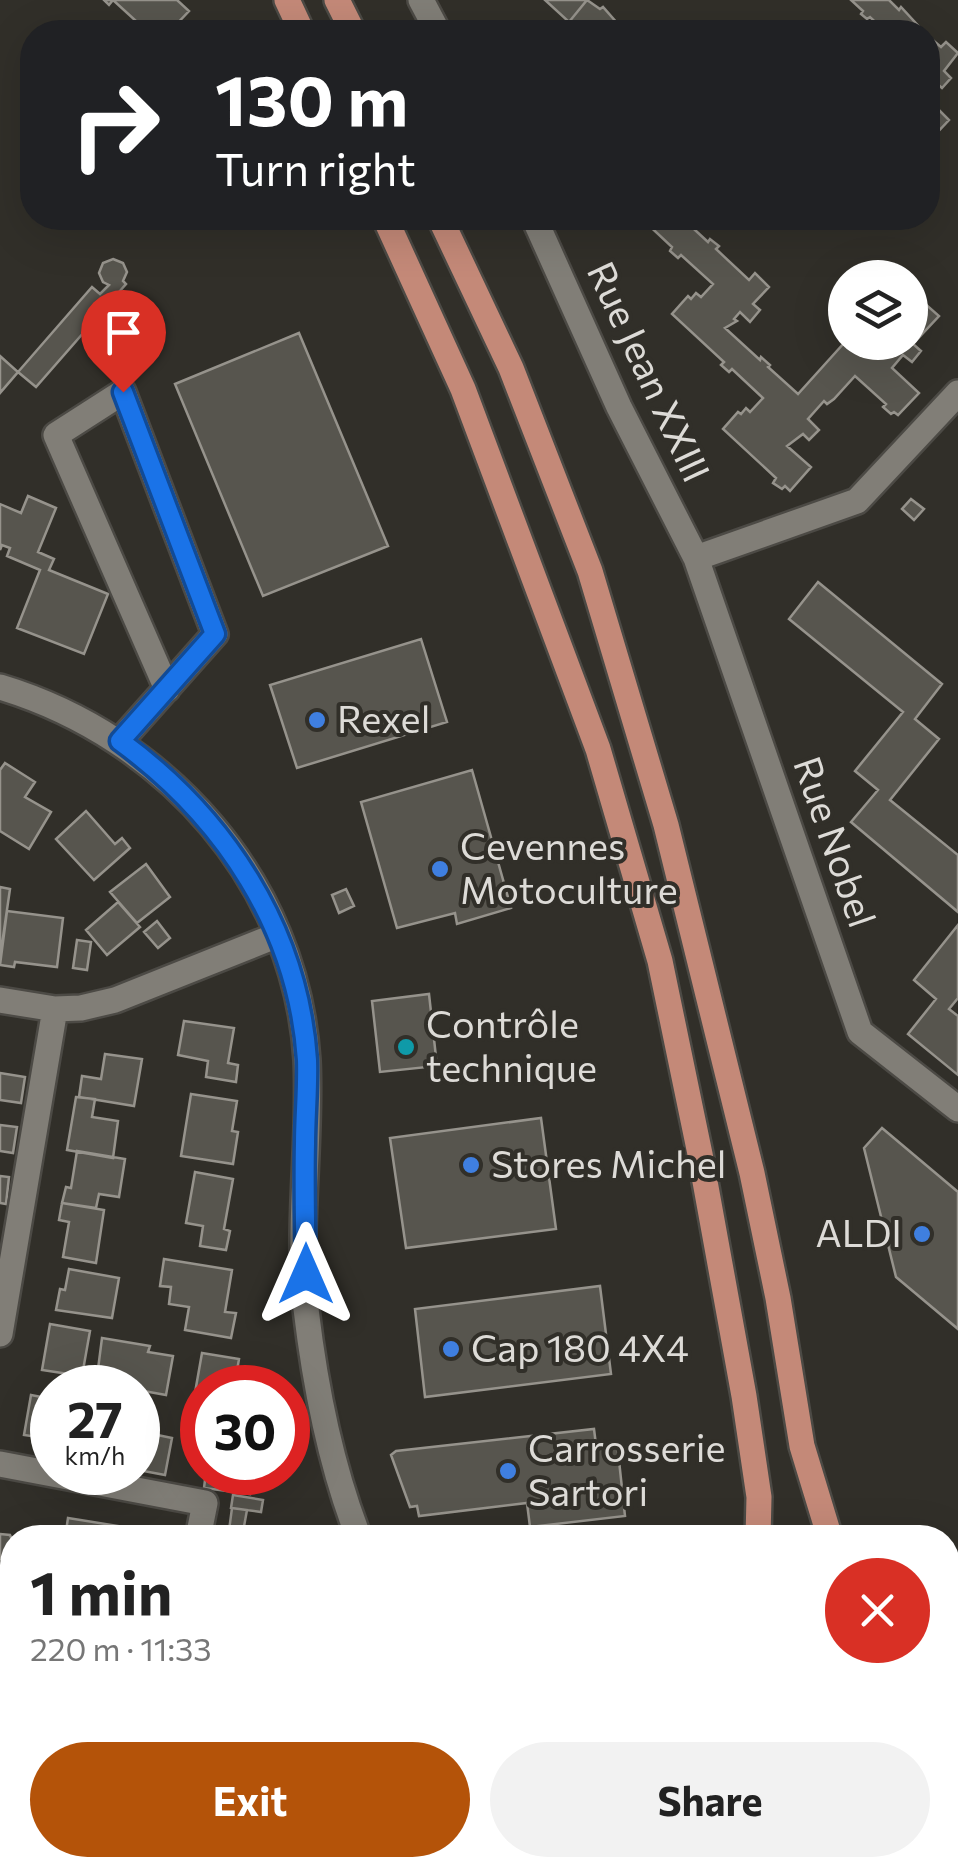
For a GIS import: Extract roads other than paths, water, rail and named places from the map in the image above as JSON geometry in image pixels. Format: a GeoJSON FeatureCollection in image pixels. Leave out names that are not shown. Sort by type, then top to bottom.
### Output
{"type":"FeatureCollection","features":[{"type":"Feature","properties":{"kind":"main road"},"geometry":{"type":"LineString","coordinates":[[390,230],[463,389],[598,749],[660,961],[744,1396],[759,1497],[758,1525]]}},
{"type":"Feature","properties":{"kind":"main road"},"geometry":{"type":"LineString","coordinates":[[446,230],[511,368],[590,571],[661,806],[752,1173],[778,1298],[802,1446],[826,1525]]}},
{"type":"Feature","properties":{"kind":"street","name":"Rue Jean XXIII"},"geometry":{"type":"LineString","coordinates":[[539,230],[620,408],[696,558]]}},
{"type":"Feature","properties":{"kind":"street"},"geometry":{"type":"LineString","coordinates":[[120,741],[215,634],[123,392],[56,435],[166,688]]}},
{"type":"Feature","properties":{"kind":"street"},"geometry":{"type":"LineString","coordinates":[[696,558],[857,502],[958,393]]}},
{"type":"Feature","properties":{"kind":"street","name":"Rue Nobel"},"geometry":{"type":"LineString","coordinates":[[696,558],[860,1032],[958,1109]]}},
{"type":"Feature","properties":{"kind":"street"},"geometry":{"type":"LineString","coordinates":[[0,687],[59,707],[120,741],[176,786],[213,825],[264,902],[278,935],[302,1022],[306,1059],[306,1307],[327,1426],[355,1525]]}},
{"type":"Feature","properties":{"kind":"street"},"geometry":{"type":"LineString","coordinates":[[0,1000],[55,1009],[81,1008],[115,1000],[278,935]]}},
{"type":"Feature","properties":{"kind":"street"},"geometry":{"type":"LineString","coordinates":[[0,1334],[55,1009]]}},
{"type":"Feature","properties":{"kind":"street"},"geometry":{"type":"LineString","coordinates":[[0,1464],[204,1503],[200,1525]]}},
{"type":"Feature","properties":{"kind":"place","name":"Rexel"},"geometry":{"type":"Point","coordinates":[317,720]}},
{"type":"Feature","properties":{"kind":"place","name":"Cevennes Motoculture"},"geometry":{"type":"Point","coordinates":[440,869]}},
{"type":"Feature","properties":{"kind":"place","name":"Contrôle technique"},"geometry":{"type":"Point","coordinates":[406,1047]}},
{"type":"Feature","properties":{"kind":"place","name":"Stores Michel"},"geometry":{"type":"Point","coordinates":[471,1165]}},
{"type":"Feature","properties":{"kind":"place","name":"ALDI"},"geometry":{"type":"Point","coordinates":[922,1234]}},
{"type":"Feature","properties":{"kind":"place","name":"Cap 180 4X4"},"geometry":{"type":"Point","coordinates":[451,1349]}},
{"type":"Feature","properties":{"kind":"place","name":"Carrosserie Sartori"},"geometry":{"type":"Point","coordinates":[508,1471]}}]}
